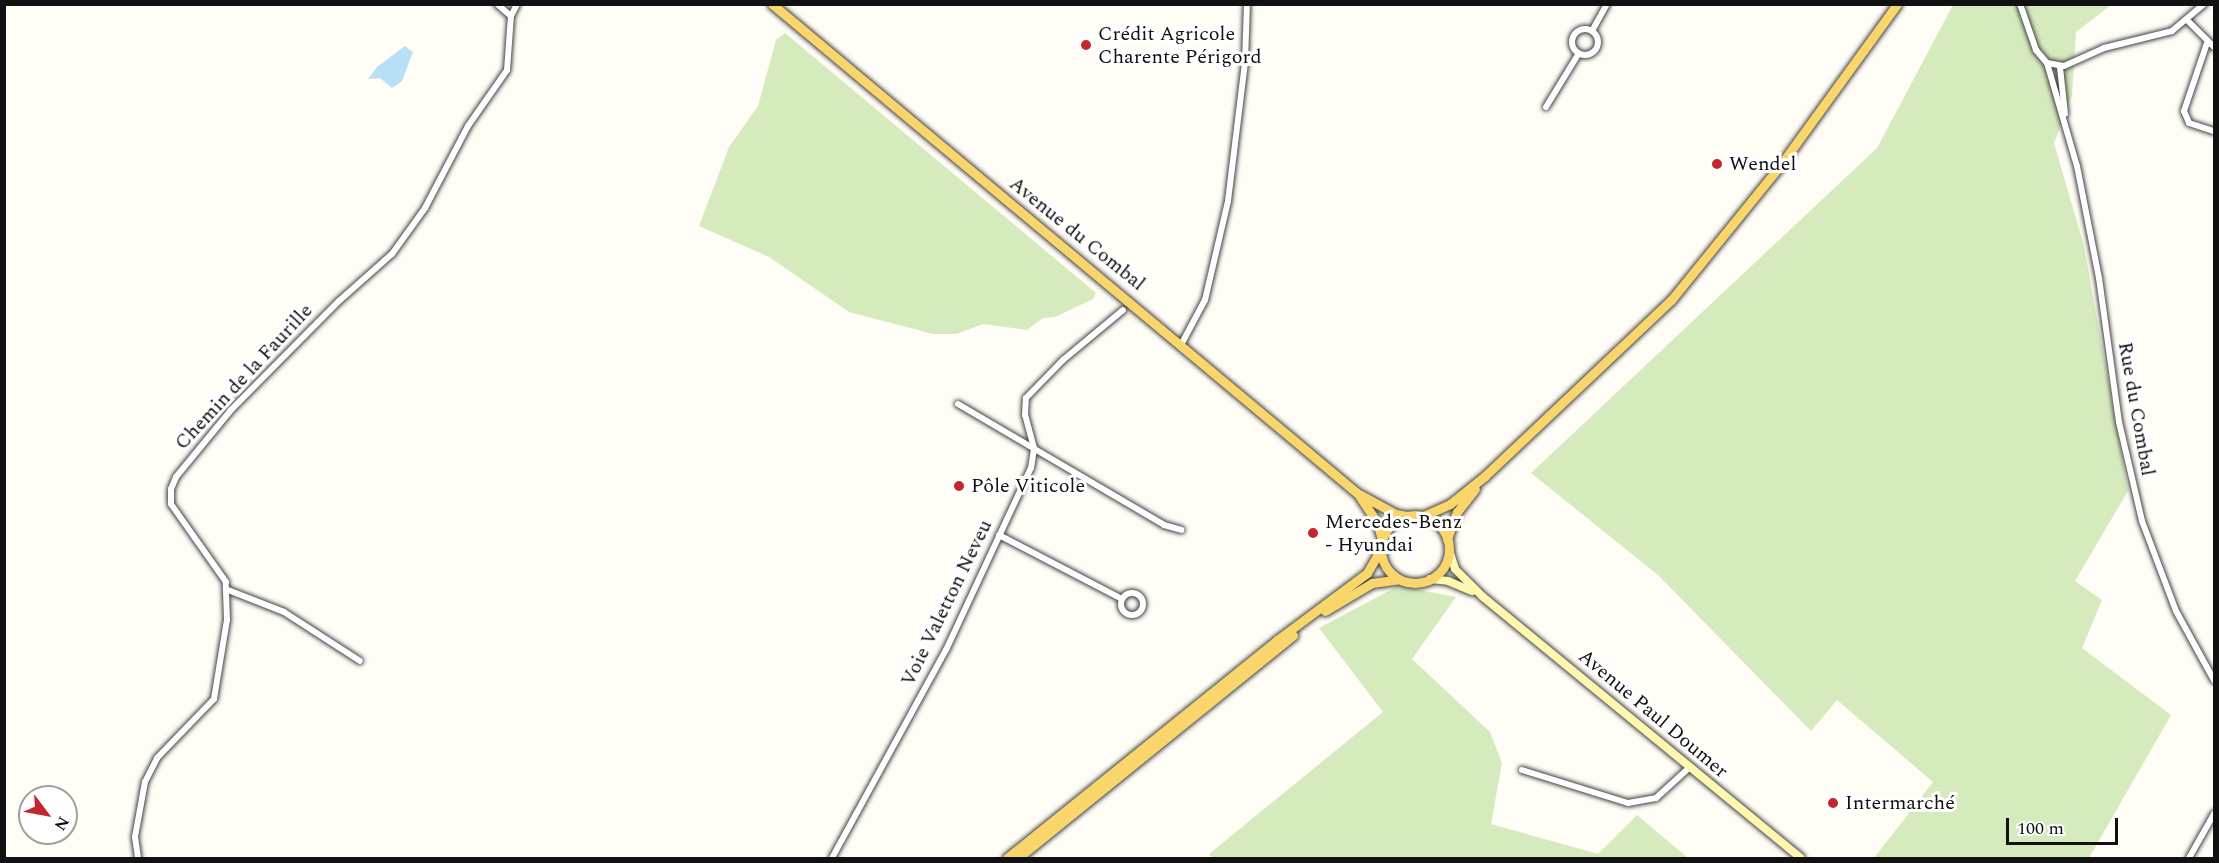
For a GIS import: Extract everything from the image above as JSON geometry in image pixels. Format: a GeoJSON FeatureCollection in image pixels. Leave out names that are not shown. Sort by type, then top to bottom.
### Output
{"type":"FeatureCollection","features":[{"type":"Feature","properties":{"kind":"main road","name":"Avenue du Combal"},"geometry":{"type":"LineString","coordinates":[[772,4],[1182,343],[1357,493]]}},
{"type":"Feature","properties":{"kind":"main road"},"geometry":{"type":"LineString","coordinates":[[1423,516],[1450,504],[1485,476],[1664,307],[1707,260],[1897,4]]}},
{"type":"Feature","properties":{"kind":"main road"},"geometry":{"type":"LineString","coordinates":[[1447,539],[1457,512],[1485,476]]}},
{"type":"Feature","properties":{"kind":"main road"},"geometry":{"type":"LineString","coordinates":[[1357,493],[1396,514],[1423,516],[1433,520],[1447,539],[1455,569],[1483,597]]}},
{"type":"Feature","properties":{"kind":"main road"},"geometry":{"type":"LineString","coordinates":[[1357,493],[1377,522],[1386,566],[1399,579]]}},
{"type":"Feature","properties":{"kind":"main road"},"geometry":{"type":"LineString","coordinates":[[1007,858],[1268,647],[1367,573],[1391,525],[1407,516]]}},
{"type":"Feature","properties":{"kind":"main road"},"geometry":{"type":"LineString","coordinates":[[1430,579],[1443,567],[1449,550]]}},
{"type":"Feature","properties":{"kind":"main road"},"geometry":{"type":"LineString","coordinates":[[1018,858],[1322,613],[1372,583],[1399,579],[1420,582],[1430,579],[1448,580],[1483,597]]}},
{"type":"Feature","properties":{"kind":"main road","name":"Avenue Paul Doumer"},"geometry":{"type":"LineString","coordinates":[[1483,597],[1801,858]]}},
{"type":"Feature","properties":{"kind":"street"},"geometry":{"type":"LineString","coordinates":[[497,4],[510,16],[518,4]]}},
{"type":"Feature","properties":{"kind":"street"},"geometry":{"type":"LineString","coordinates":[[1182,343],[1205,300],[1228,201],[1245,63],[1246,4]]}},
{"type":"Feature","properties":{"kind":"street"},"geometry":{"type":"LineString","coordinates":[[1592,30],[1607,4]]}},
{"type":"Feature","properties":{"kind":"street","name":"Rue du Combal"},"geometry":{"type":"LineString","coordinates":[[2019,4],[2036,50],[2047,63],[2068,130]]}},
{"type":"Feature","properties":{"kind":"street"},"geometry":{"type":"LineString","coordinates":[[2047,63],[2060,67],[2104,48],[2172,31],[2204,4]]}},
{"type":"Feature","properties":{"kind":"street","name":"Chemin de la Faurille"},"geometry":{"type":"LineString","coordinates":[[228,590],[171,504],[171,489],[176,477],[231,410],[399,245],[425,208],[468,126],[507,70],[510,16]]}},
{"type":"Feature","properties":{"kind":"street"},"geometry":{"type":"LineString","coordinates":[[2187,20],[2207,44],[2214,47]]}},
{"type":"Feature","properties":{"kind":"street"},"geometry":{"type":"LineString","coordinates":[[1581,30],[1592,30],[1598,39],[1596,50],[1586,55],[1579,53],[1572,44],[1573,37],[1581,30]]}},
{"type":"Feature","properties":{"kind":"street"},"geometry":{"type":"LineString","coordinates":[[2207,44],[2184,111],[2189,123],[2214,131]]}},
{"type":"Feature","properties":{"kind":"street"},"geometry":{"type":"LineString","coordinates":[[1546,107],[1579,53]]}},
{"type":"Feature","properties":{"kind":"street","name":"Rue du Combal"},"geometry":{"type":"LineString","coordinates":[[2060,67],[2068,130],[2099,278],[2130,478],[2160,574],[2214,680]]}},
{"type":"Feature","properties":{"kind":"street","name":"Voie Valetton Neveu"},"geometry":{"type":"LineString","coordinates":[[832,858],[946,650],[1031,468],[1034,448],[1025,415],[1030,393],[1123,310]]}},
{"type":"Feature","properties":{"kind":"street"},"geometry":{"type":"LineString","coordinates":[[958,404],[1164,525],[1181,530]]}},
{"type":"Feature","properties":{"kind":"street"},"geometry":{"type":"LineString","coordinates":[[999,535],[1122,599]]}},
{"type":"Feature","properties":{"kind":"street"},"geometry":{"type":"LineString","coordinates":[[138,858],[135,837],[149,774],[157,758],[214,699],[228,590],[285,612],[360,661]]}},
{"type":"Feature","properties":{"kind":"street"},"geometry":{"type":"LineString","coordinates":[[1522,770],[1628,803],[1656,798],[1690,767]]}},
{"type":"Feature","properties":{"kind":"street"},"geometry":{"type":"LineString","coordinates":[[2189,858],[2214,814]]}},
{"type":"Feature","properties":{"kind":"green space"},"geometry":{"type":"Polygon","coordinates":[[[1953,5],[2111,5],[2076,32],[2072,95],[2054,143],[2084,246],[2128,491],[2075,581],[2102,600],[2082,648],[2171,715],[2089,858],[1874,858],[1933,782],[1837,700],[1811,731],[1658,575],[1531,473],[1877,148],[1953,5]]]}},
{"type":"Feature","properties":{"kind":"green space"},"geometry":{"type":"Polygon","coordinates":[[[785,33],[1096,293],[1093,299],[1055,317],[1043,318],[1027,330],[983,324],[956,334],[933,334],[849,312],[769,257],[699,226],[729,147],[758,106],[776,40],[785,33]]]}},
{"type":"Feature","properties":{"kind":"green space"},"geometry":{"type":"Polygon","coordinates":[[[1398,586],[1456,597],[1412,659],[1490,732],[1502,763],[1491,824],[1598,854],[1637,815],[1688,858],[1213,858],[1209,854],[1383,712],[1319,628],[1398,586]]]}},
{"type":"Feature","properties":{"kind":"water"},"geometry":{"type":"Polygon","coordinates":[[[405,46],[413,52],[402,81],[392,88],[380,78],[368,79],[377,67],[405,46]]]}},
{"type":"Feature","properties":{"kind":"place","name":"Crédit Agricole Charente Périgord"},"geometry":{"type":"Point","coordinates":[1086,45]}},
{"type":"Feature","properties":{"kind":"place","name":"Wendel"},"geometry":{"type":"Point","coordinates":[1717,164]}},
{"type":"Feature","properties":{"kind":"place","name":"Pôle Viticole"},"geometry":{"type":"Point","coordinates":[959,486]}},
{"type":"Feature","properties":{"kind":"place","name":"Mercedes-Benz - Hyundai"},"geometry":{"type":"Point","coordinates":[1313,533]}},
{"type":"Feature","properties":{"kind":"place","name":"Intermarché"},"geometry":{"type":"Point","coordinates":[1833,803]}}]}
